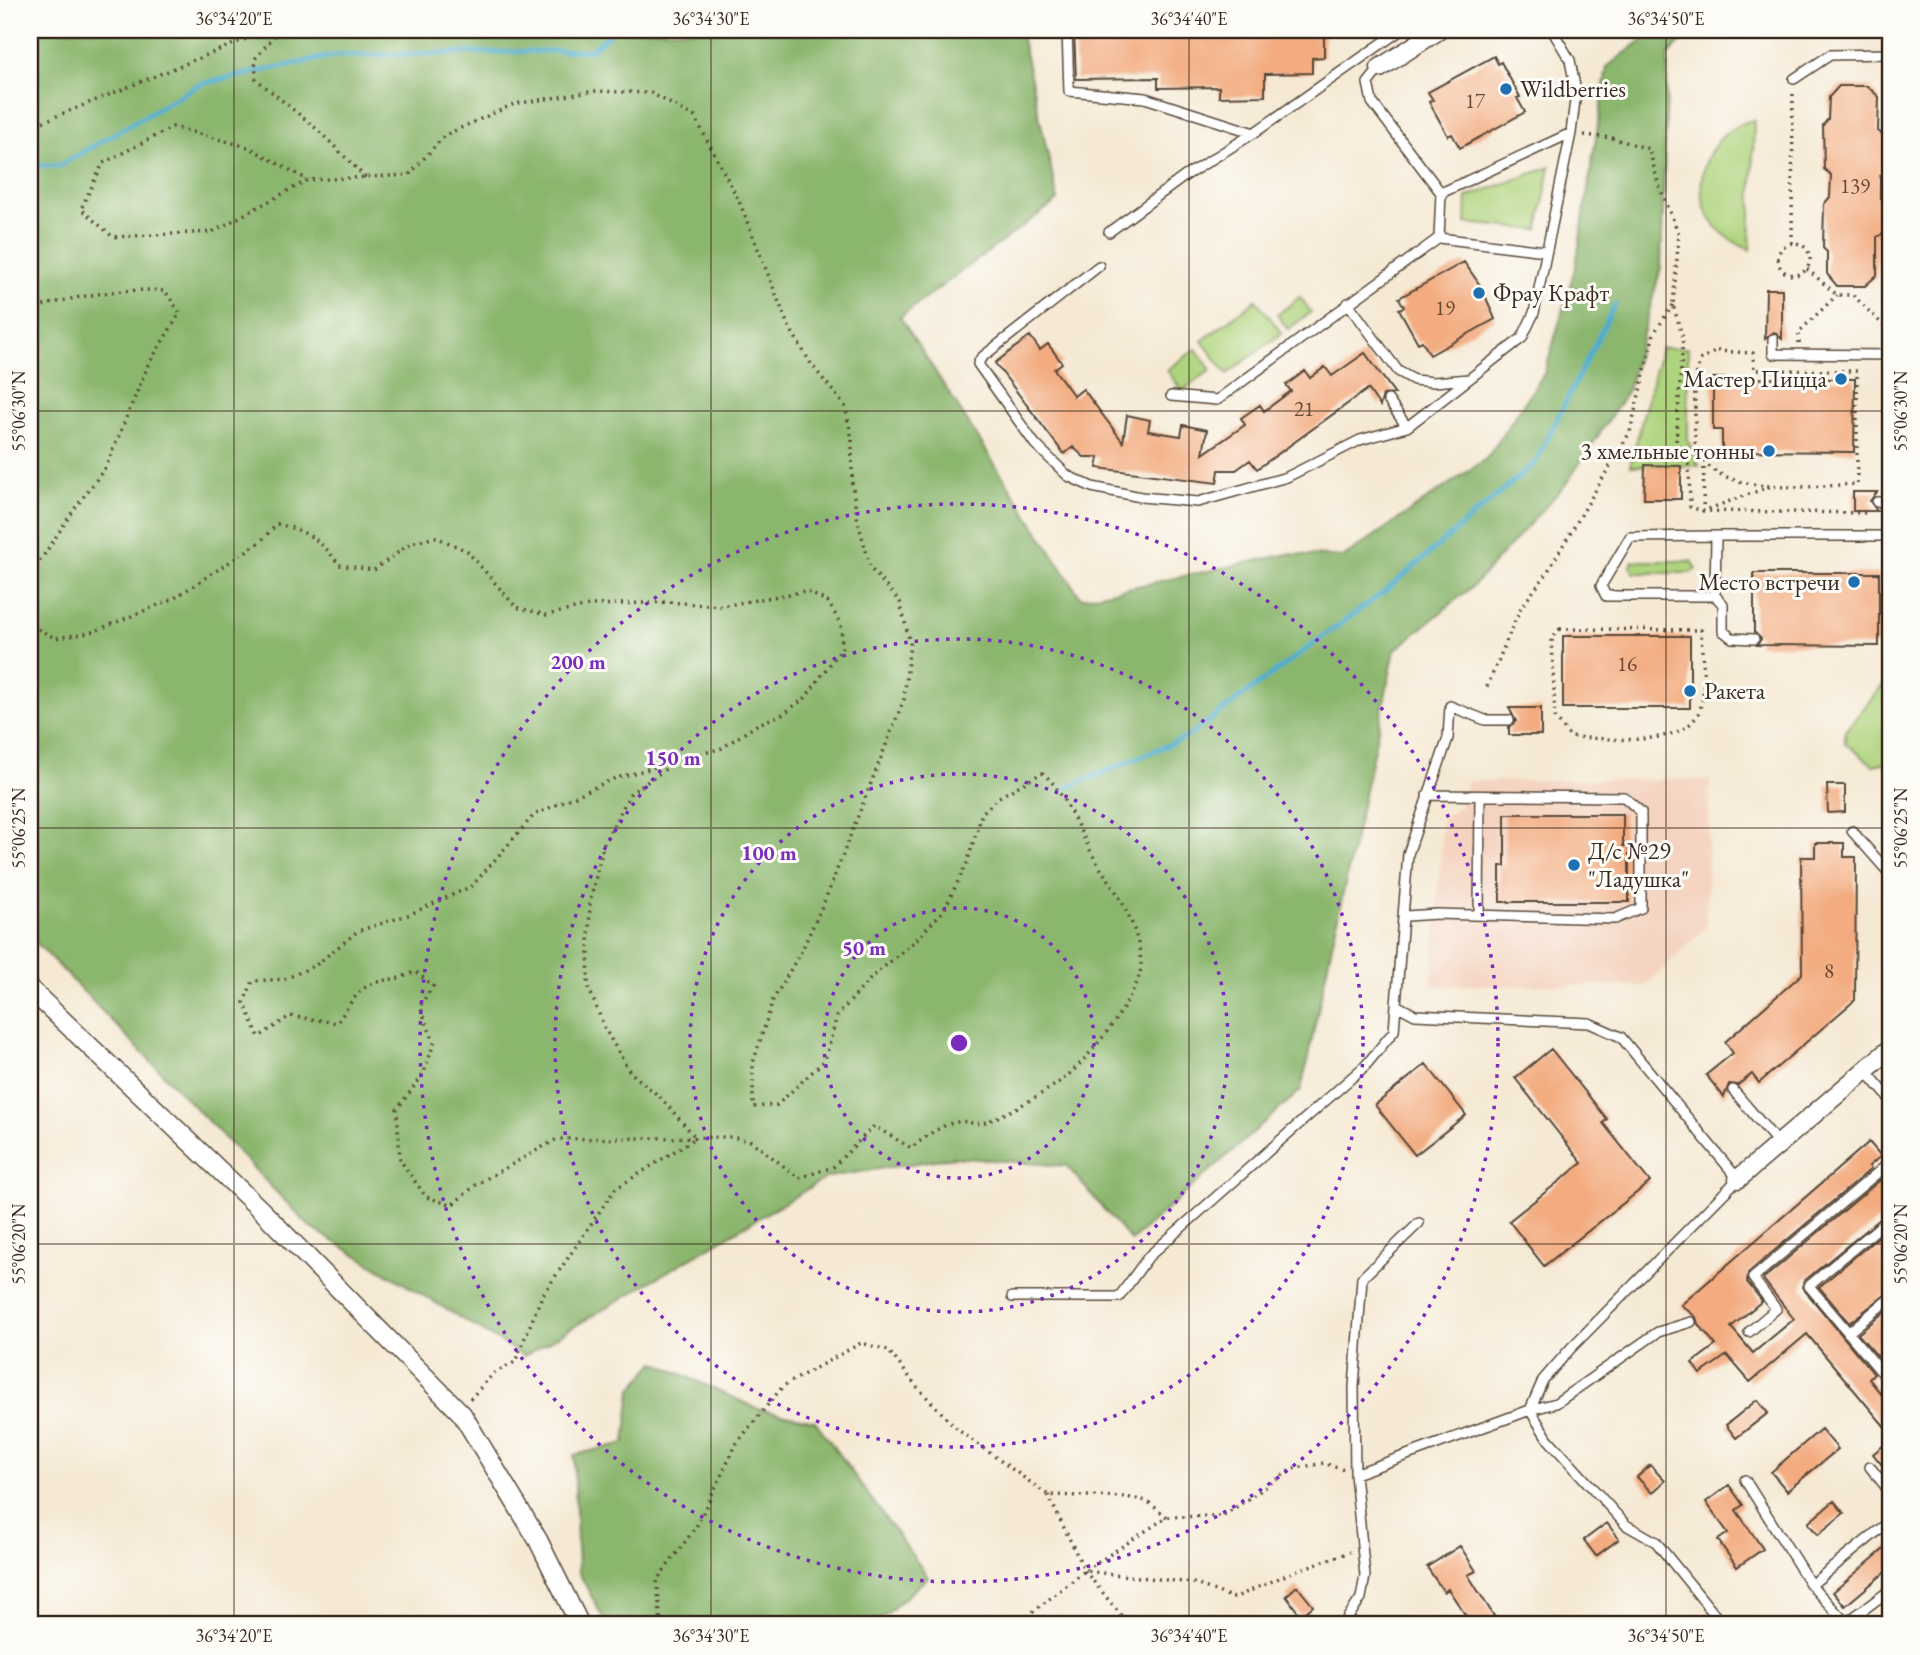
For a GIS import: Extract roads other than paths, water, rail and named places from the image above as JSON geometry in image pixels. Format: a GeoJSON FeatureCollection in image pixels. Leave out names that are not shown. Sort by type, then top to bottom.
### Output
{"type":"FeatureCollection","features":[{"type":"Feature","properties":{"kind":"street"},"geometry":{"type":"LineString","coordinates":[[1380,68],[1439,30]]}},
{"type":"Feature","properties":{"kind":"street"},"geometry":{"type":"LineString","coordinates":[[30,989],[263,1212],[462,1414],[538,1540],[580,1625]]}},
{"type":"Feature","properties":{"kind":"street"},"geometry":{"type":"LineString","coordinates":[[1738,1179],[1890,1049]]}},
{"type":"Feature","properties":{"kind":"lane"},"geometry":{"type":"LineString","coordinates":[[1068,30],[1069,91],[1145,99],[1254,133]]}},
{"type":"Feature","properties":{"kind":"lane"},"geometry":{"type":"LineString","coordinates":[[1109,232],[1185,176],[1254,133],[1401,30]]}},
{"type":"Feature","properties":{"kind":"lane"},"geometry":{"type":"LineString","coordinates":[[1098,266],[981,358],[978,365],[1035,444],[1068,476],[1092,487],[1141,497],[1198,502],[1287,477],[1360,440],[1407,427],[1522,338],[1530,326],[1571,133],[1576,92],[1570,60],[1552,30]]}},
{"type":"Feature","properties":{"kind":"lane"},"geometry":{"type":"LineString","coordinates":[[1794,79],[1830,55],[1890,54]]}},
{"type":"Feature","properties":{"kind":"lane"},"geometry":{"type":"LineString","coordinates":[[1380,68],[1368,83],[1372,102],[1441,193],[1439,238]]}},
{"type":"Feature","properties":{"kind":"lane"},"geometry":{"type":"LineString","coordinates":[[1441,193],[1571,133]]}},
{"type":"Feature","properties":{"kind":"lane"},"geometry":{"type":"LineString","coordinates":[[1171,396],[1217,400],[1439,238],[1545,251]]}},
{"type":"Feature","properties":{"kind":"lane"},"geometry":{"type":"LineString","coordinates":[[1348,303],[1398,371],[1414,380],[1434,382],[1469,379]]}},
{"type":"Feature","properties":{"kind":"lane"},"geometry":{"type":"LineString","coordinates":[[1773,339],[1768,354],[1890,355]]}},
{"type":"Feature","properties":{"kind":"lane"},"geometry":{"type":"LineString","coordinates":[[1388,400],[1407,427]]}},
{"type":"Feature","properties":{"kind":"lane"},"geometry":{"type":"LineString","coordinates":[[1715,596],[1716,536]]}},
{"type":"Feature","properties":{"kind":"lane"},"geometry":{"type":"LineString","coordinates":[[1754,639],[1731,638],[1723,631],[1723,604],[1715,596],[1606,596],[1601,586],[1630,537],[1890,536]]}},
{"type":"Feature","properties":{"kind":"lane"},"geometry":{"type":"LineString","coordinates":[[1012,1297],[1119,1297],[1149,1256],[1366,1065],[1394,1031],[1406,916],[1409,855],[1448,738],[1450,706],[1485,720],[1509,720]]}},
{"type":"Feature","properties":{"kind":"lane"},"geometry":{"type":"LineString","coordinates":[[1406,916],[1615,919],[1641,908],[1641,812],[1624,797],[1427,795]]}},
{"type":"Feature","properties":{"kind":"lane"},"geometry":{"type":"LineString","coordinates":[[1479,915],[1480,797]]}},
{"type":"Feature","properties":{"kind":"lane"},"geometry":{"type":"LineString","coordinates":[[1852,831],[1890,874]]}},
{"type":"Feature","properties":{"kind":"lane"},"geometry":{"type":"LineString","coordinates":[[1396,1005],[1415,1015],[1589,1023],[1621,1037],[1738,1179],[1571,1348],[1543,1380],[1530,1410]]}},
{"type":"Feature","properties":{"kind":"lane"},"geometry":{"type":"LineString","coordinates":[[1866,1071],[1890,1099]]}},
{"type":"Feature","properties":{"kind":"lane"},"geometry":{"type":"LineString","coordinates":[[1732,1090],[1779,1144]]}},
{"type":"Feature","properties":{"kind":"lane"},"geometry":{"type":"LineString","coordinates":[[1749,1332],[1776,1309],[1753,1278],[1889,1165],[1890,1144]]}},
{"type":"Feature","properties":{"kind":"lane"},"geometry":{"type":"LineString","coordinates":[[1889,1379],[1809,1286],[1890,1218]]}},
{"type":"Feature","properties":{"kind":"lane"},"geometry":{"type":"LineString","coordinates":[[1343,1625],[1361,1598],[1365,1576],[1355,1474],[1354,1387],[1362,1279],[1419,1223]]}},
{"type":"Feature","properties":{"kind":"lane"},"geometry":{"type":"LineString","coordinates":[[1848,1333],[1890,1298]]}},
{"type":"Feature","properties":{"kind":"lane"},"geometry":{"type":"LineString","coordinates":[[1355,1474],[1556,1403],[1658,1332],[1691,1322]]}},
{"type":"Feature","properties":{"kind":"lane"},"geometry":{"type":"LineString","coordinates":[[1530,1410],[1548,1439],[1626,1525],[1656,1542],[1723,1625]]}},
{"type":"Feature","properties":{"kind":"lane"},"geometry":{"type":"LineString","coordinates":[[1870,1467],[1890,1492]]}},
{"type":"Feature","properties":{"kind":"lane"},"geometry":{"type":"LineString","coordinates":[[1745,1480],[1811,1585],[1847,1624],[1890,1590]]}},
{"type":"Feature","properties":{"kind":"lane"},"geometry":{"type":"LineString","coordinates":[[1811,1585],[1890,1521]]}},
{"type":"Feature","properties":{"kind":"waterway"},"geometry":{"type":"LineString","coordinates":[[30,165],[59,166],[200,84],[332,56],[591,50],[614,30]]}},
{"type":"Feature","properties":{"kind":"waterway"},"geometry":{"type":"LineString","coordinates":[[1066,788],[1187,737],[1384,592],[1535,463],[1615,304]]}},
{"type":"Feature","properties":{"kind":"place","name":"Wildberries"},"geometry":{"type":"Point","coordinates":[1506,89]}},
{"type":"Feature","properties":{"kind":"place","name":"Фрау Крафт"},"geometry":{"type":"Point","coordinates":[1479,293]}},
{"type":"Feature","properties":{"kind":"place","name":"Мастер Пицца"},"geometry":{"type":"Point","coordinates":[1841,379]}},
{"type":"Feature","properties":{"kind":"place","name":"3 хмельные тонны"},"geometry":{"type":"Point","coordinates":[1769,451]}},
{"type":"Feature","properties":{"kind":"place","name":"Место встречи"},"geometry":{"type":"Point","coordinates":[1854,582]}},
{"type":"Feature","properties":{"kind":"place","name":"Ракета"},"geometry":{"type":"Point","coordinates":[1690,691]}},
{"type":"Feature","properties":{"kind":"place","name":"Д/с №29 \"Ладушка\""},"geometry":{"type":"Point","coordinates":[1574,865]}}]}
